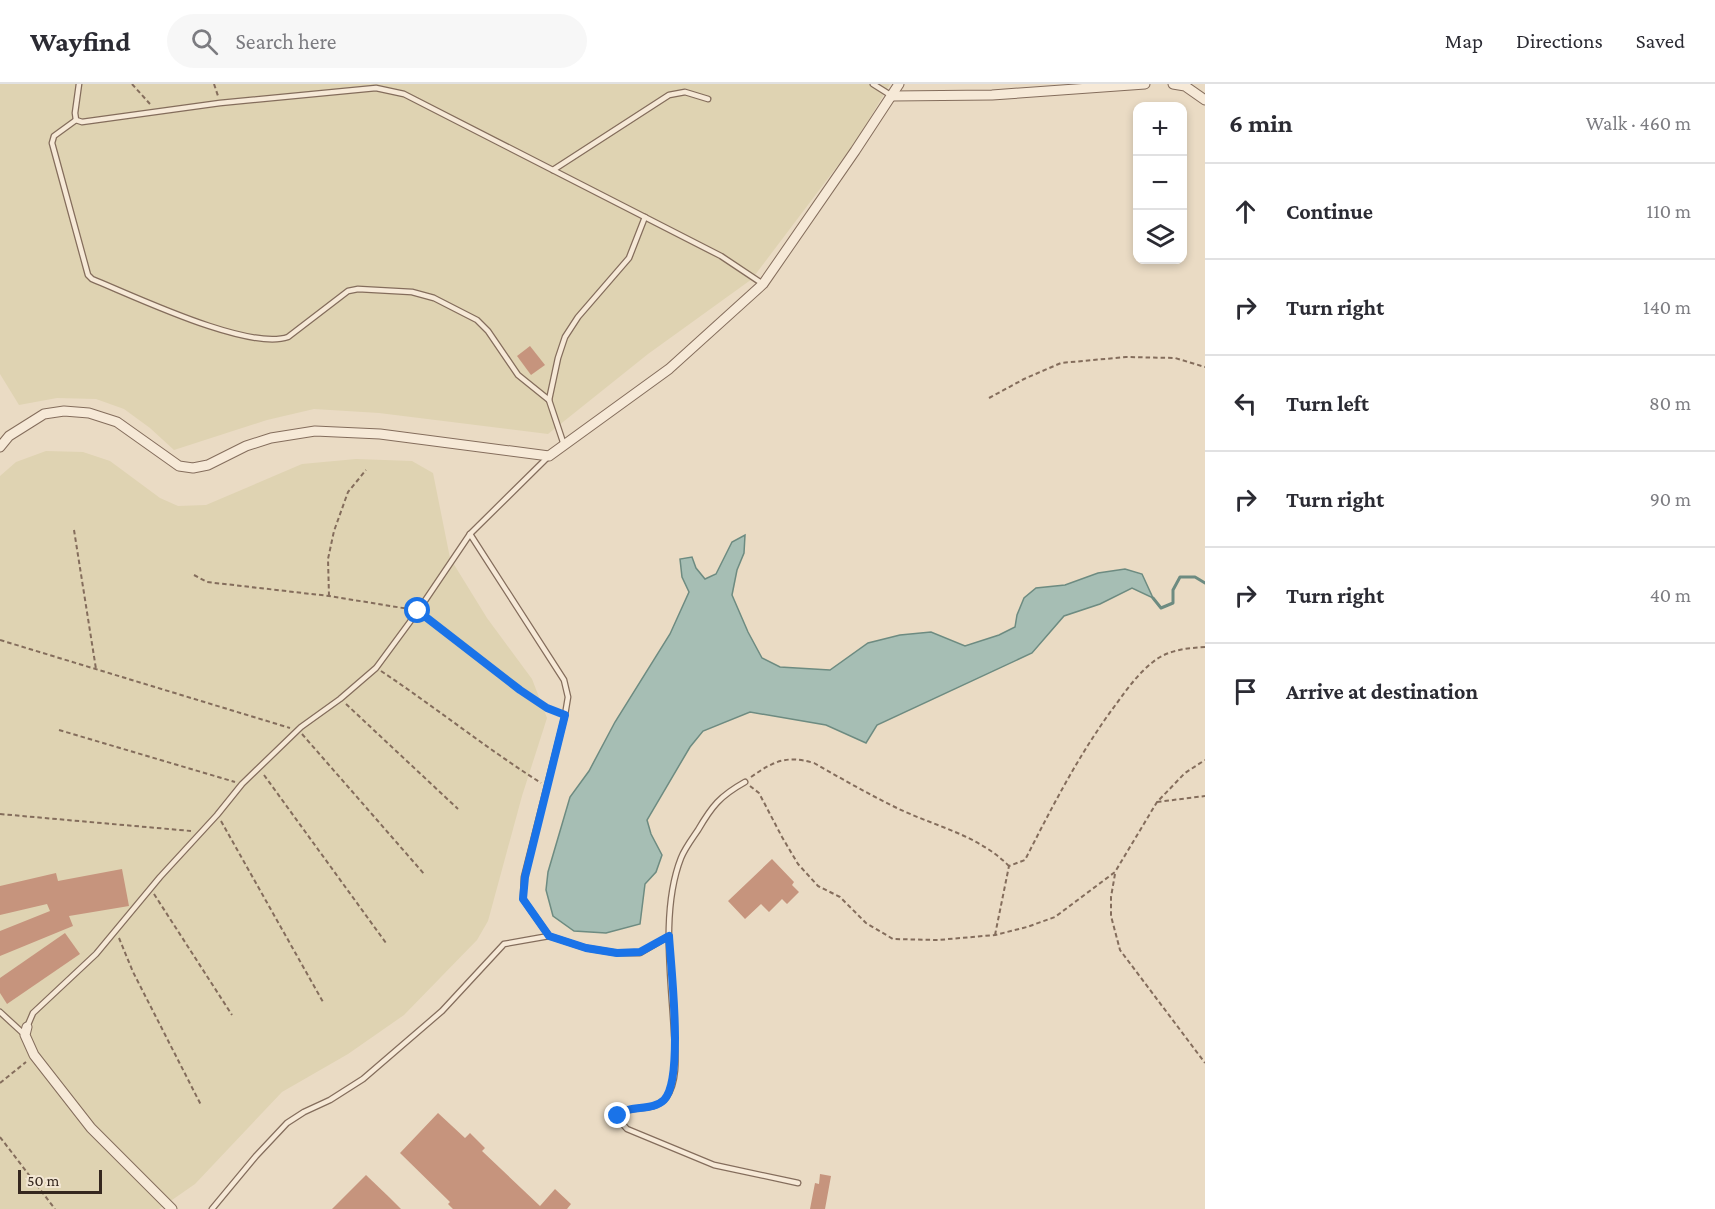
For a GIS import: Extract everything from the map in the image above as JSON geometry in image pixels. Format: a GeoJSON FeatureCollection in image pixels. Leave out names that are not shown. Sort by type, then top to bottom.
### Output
{"type":"FeatureCollection","features":[{"type":"Feature","properties":{"kind":"street"},"geometry":{"type":"LineString","coordinates":[[0,447],[9,436],[44,414],[64,411],[89,413],[117,422],[179,466],[193,468],[208,465],[246,446],[271,438],[315,431],[380,434],[549,456],[669,369],[763,284],[898,84]]}},
{"type":"Feature","properties":{"kind":"street"},"geometry":{"type":"LineString","coordinates":[[892,96],[992,95],[1103,85],[1145,84]]}},
{"type":"Feature","properties":{"kind":"street"},"geometry":{"type":"LineString","coordinates":[[1173,84],[1185,86],[1205,100]]}},
{"type":"Feature","properties":{"kind":"street"},"geometry":{"type":"LineString","coordinates":[[26,1031],[34,1055],[91,1128],[172,1209]]}},
{"type":"Feature","properties":{"kind":"lane"},"geometry":{"type":"LineString","coordinates":[[76,120],[79,84]]}},
{"type":"Feature","properties":{"kind":"lane"},"geometry":{"type":"LineString","coordinates":[[873,84],[892,96]]}},
{"type":"Feature","properties":{"kind":"lane"},"geometry":{"type":"LineString","coordinates":[[76,120],[82,122],[220,103],[376,88],[404,94],[721,256],[763,284]]}},
{"type":"Feature","properties":{"kind":"lane"},"geometry":{"type":"LineString","coordinates":[[553,170],[669,95],[685,92],[708,99]]}},
{"type":"Feature","properties":{"kind":"lane"},"geometry":{"type":"LineString","coordinates":[[76,120],[54,136],[52,143],[88,275],[92,279],[200,323],[259,340],[288,338],[348,291],[358,289],[412,292],[434,298],[477,320],[488,331],[518,375],[549,400]]}},
{"type":"Feature","properties":{"kind":"lane"},"geometry":{"type":"LineString","coordinates":[[564,446],[549,400],[565,337],[578,317],[629,258],[645,217]]}},
{"type":"Feature","properties":{"kind":"lane"},"geometry":{"type":"LineString","coordinates":[[0,1012],[26,1031],[33,1013],[88,962],[242,784],[298,730],[340,699],[376,668],[470,534],[549,456]]}},
{"type":"Feature","properties":{"kind":"lane"},"geometry":{"type":"LineString","coordinates":[[470,534],[564,680],[568,697],[525,877],[523,899],[549,936]]}},
{"type":"Feature","properties":{"kind":"lane"},"geometry":{"type":"LineString","coordinates":[[745,782],[725,794],[710,810],[682,856],[675,879],[669,936],[675,1062],[672,1088],[664,1100],[656,1106],[624,1110],[619,1113],[618,1119],[620,1124],[627,1129],[714,1165],[798,1183]]}},
{"type":"Feature","properties":{"kind":"lane"},"geometry":{"type":"LineString","coordinates":[[212,1209],[287,1123],[363,1080],[442,1011],[504,944],[549,936],[586,948],[617,953],[640,952],[669,936]]}},
{"type":"Feature","properties":{"kind":"path"},"geometry":{"type":"LineString","coordinates":[[132,84],[156,111]]}},
{"type":"Feature","properties":{"kind":"path"},"geometry":{"type":"LineString","coordinates":[[214,84],[220,103]]}},
{"type":"Feature","properties":{"kind":"path"},"geometry":{"type":"LineString","coordinates":[[989,398],[1061,363],[1126,357],[1175,358],[1205,367]]}},
{"type":"Feature","properties":{"kind":"path"},"geometry":{"type":"LineString","coordinates":[[329,596],[328,560],[334,531],[348,492],[366,471]]}},
{"type":"Feature","properties":{"kind":"path"},"geometry":{"type":"LineString","coordinates":[[74,530],[96,669]]}},
{"type":"Feature","properties":{"kind":"path"},"geometry":{"type":"LineString","coordinates":[[194,574],[207,582],[329,596],[418,611],[520,690],[547,708],[565,715]]}},
{"type":"Feature","properties":{"kind":"path"},"geometry":{"type":"LineString","coordinates":[[0,640],[274,725],[298,730],[425,875]]}},
{"type":"Feature","properties":{"kind":"path"},"geometry":{"type":"LineString","coordinates":[[1009,866],[1025,860],[1090,740],[1125,692],[1153,661],[1173,651],[1205,647]]}},
{"type":"Feature","properties":{"kind":"path"},"geometry":{"type":"LineString","coordinates":[[376,668],[441,711],[502,758],[547,787]]}},
{"type":"Feature","properties":{"kind":"path"},"geometry":{"type":"LineString","coordinates":[[340,699],[458,809]]}},
{"type":"Feature","properties":{"kind":"path"},"geometry":{"type":"LineString","coordinates":[[59,730],[242,784]]}},
{"type":"Feature","properties":{"kind":"path"},"geometry":{"type":"LineString","coordinates":[[1009,866],[1000,856],[970,837],[900,809],[801,759],[787,758],[769,765],[745,782],[759,793],[798,864],[818,886],[840,897],[866,923],[893,939],[938,940],[995,935],[1027,927],[1055,917],[1115,872]]}},
{"type":"Feature","properties":{"kind":"path"},"geometry":{"type":"LineString","coordinates":[[1205,760],[1185,773],[1157,802],[1115,872],[1111,897],[1111,915],[1120,950],[1205,1063]]}},
{"type":"Feature","properties":{"kind":"path"},"geometry":{"type":"LineString","coordinates":[[258,768],[386,942]]}},
{"type":"Feature","properties":{"kind":"path"},"geometry":{"type":"LineString","coordinates":[[1157,802],[1205,796]]}},
{"type":"Feature","properties":{"kind":"path"},"geometry":{"type":"LineString","coordinates":[[0,814],[201,832]]}},
{"type":"Feature","properties":{"kind":"path"},"geometry":{"type":"LineString","coordinates":[[217,815],[323,1002]]}},
{"type":"Feature","properties":{"kind":"path"},"geometry":{"type":"LineString","coordinates":[[995,935],[1009,866]]}},
{"type":"Feature","properties":{"kind":"path"},"geometry":{"type":"LineString","coordinates":[[151,889],[232,1015]]}},
{"type":"Feature","properties":{"kind":"path"},"geometry":{"type":"LineString","coordinates":[[115,930],[133,972],[201,1106]]}},
{"type":"Feature","properties":{"kind":"path"},"geometry":{"type":"LineString","coordinates":[[0,1083],[34,1055]]}},
{"type":"Feature","properties":{"kind":"path"},"geometry":{"type":"LineString","coordinates":[[0,1137],[55,1209]]}},
{"type":"Feature","properties":{"kind":"shaded area"},"geometry":{"type":"Polygon","coordinates":[[[0,84],[890,84],[857,140],[752,279],[648,354],[548,434],[379,413],[314,409],[267,420],[174,450],[124,409],[96,399],[57,398],[19,405],[0,374],[0,84]]]}},
{"type":"Feature","properties":{"kind":"shaded area"},"geometry":{"type":"Polygon","coordinates":[[[46,451],[83,452],[110,461],[160,498],[178,506],[206,505],[302,464],[356,459],[412,461],[433,473],[450,558],[487,618],[532,679],[547,718],[522,796],[488,921],[477,940],[404,1015],[348,1054],[282,1092],[195,1184],[159,1209],[0,1209],[0,476],[16,462],[46,451]]]}},
{"type":"Feature","properties":{"kind":"shaded area"},"geometry":{"type":"Polygon","coordinates":[[[745,535],[744,553],[737,570],[732,595],[762,658],[780,667],[830,670],[868,643],[900,635],[931,632],[965,646],[1015,627],[1024,598],[1036,588],[1065,585],[1098,573],[1125,569],[1142,574],[1153,598],[1132,588],[1100,604],[1064,616],[1032,653],[877,725],[866,743],[826,725],[750,712],[703,731],[690,747],[647,820],[651,834],[662,855],[656,872],[645,884],[640,924],[606,933],[574,931],[553,916],[546,890],[548,872],[570,797],[589,771],[615,722],[670,634],[689,592],[682,577],[680,559],[692,557],[696,568],[705,579],[716,574],[732,542],[745,535]]]}},
{"type":"Feature","properties":{"kind":"building"},"geometry":{"type":"Polygon","coordinates":[[[530,346],[545,365],[531,375],[517,356],[530,346]]]}},
{"type":"Feature","properties":{"kind":"building"},"geometry":{"type":"Polygon","coordinates":[[[772,859],[794,882],[792,885],[799,892],[787,904],[782,899],[769,912],[761,904],[745,919],[728,901],[772,859]]]}},
{"type":"Feature","properties":{"kind":"building"},"geometry":{"type":"Polygon","coordinates":[[[122,869],[129,906],[69,916],[73,926],[0,956],[0,931],[50,911],[47,904],[0,915],[0,886],[56,873],[58,881],[122,869]]]}},
{"type":"Feature","properties":{"kind":"building"},"geometry":{"type":"Polygon","coordinates":[[[65,933],[80,954],[7,1004],[0,993],[0,978],[65,933]]]}},
{"type":"Feature","properties":{"kind":"building"},"geometry":{"type":"Polygon","coordinates":[[[438,1113],[465,1138],[470,1133],[485,1148],[482,1151],[540,1206],[555,1189],[571,1204],[567,1209],[453,1209],[448,1204],[450,1202],[400,1153],[438,1113]]]}},
{"type":"Feature","properties":{"kind":"building"},"geometry":{"type":"Polygon","coordinates":[[[820,1174],[831,1176],[825,1209],[810,1209],[815,1183],[819,1184],[820,1174]]]}},
{"type":"Feature","properties":{"kind":"building"},"geometry":{"type":"Polygon","coordinates":[[[366,1175],[390,1198],[401,1209],[332,1209],[366,1175]]]}},
{"type":"Feature","properties":{"kind":"waterway"},"geometry":{"type":"LineString","coordinates":[[1153,598],[1161,608],[1173,603],[1173,590],[1180,577],[1195,577],[1205,583]]}},
{"type":"Feature","properties":{"kind":"route"},"geometry":{"type":"LineString","coordinates":[[418,611],[520,690],[547,708],[565,715],[525,877],[523,899],[549,936],[586,948],[617,953],[650,949],[669,936],[675,1062],[672,1088],[664,1100],[656,1106],[624,1110],[618,1116]]}}]}
